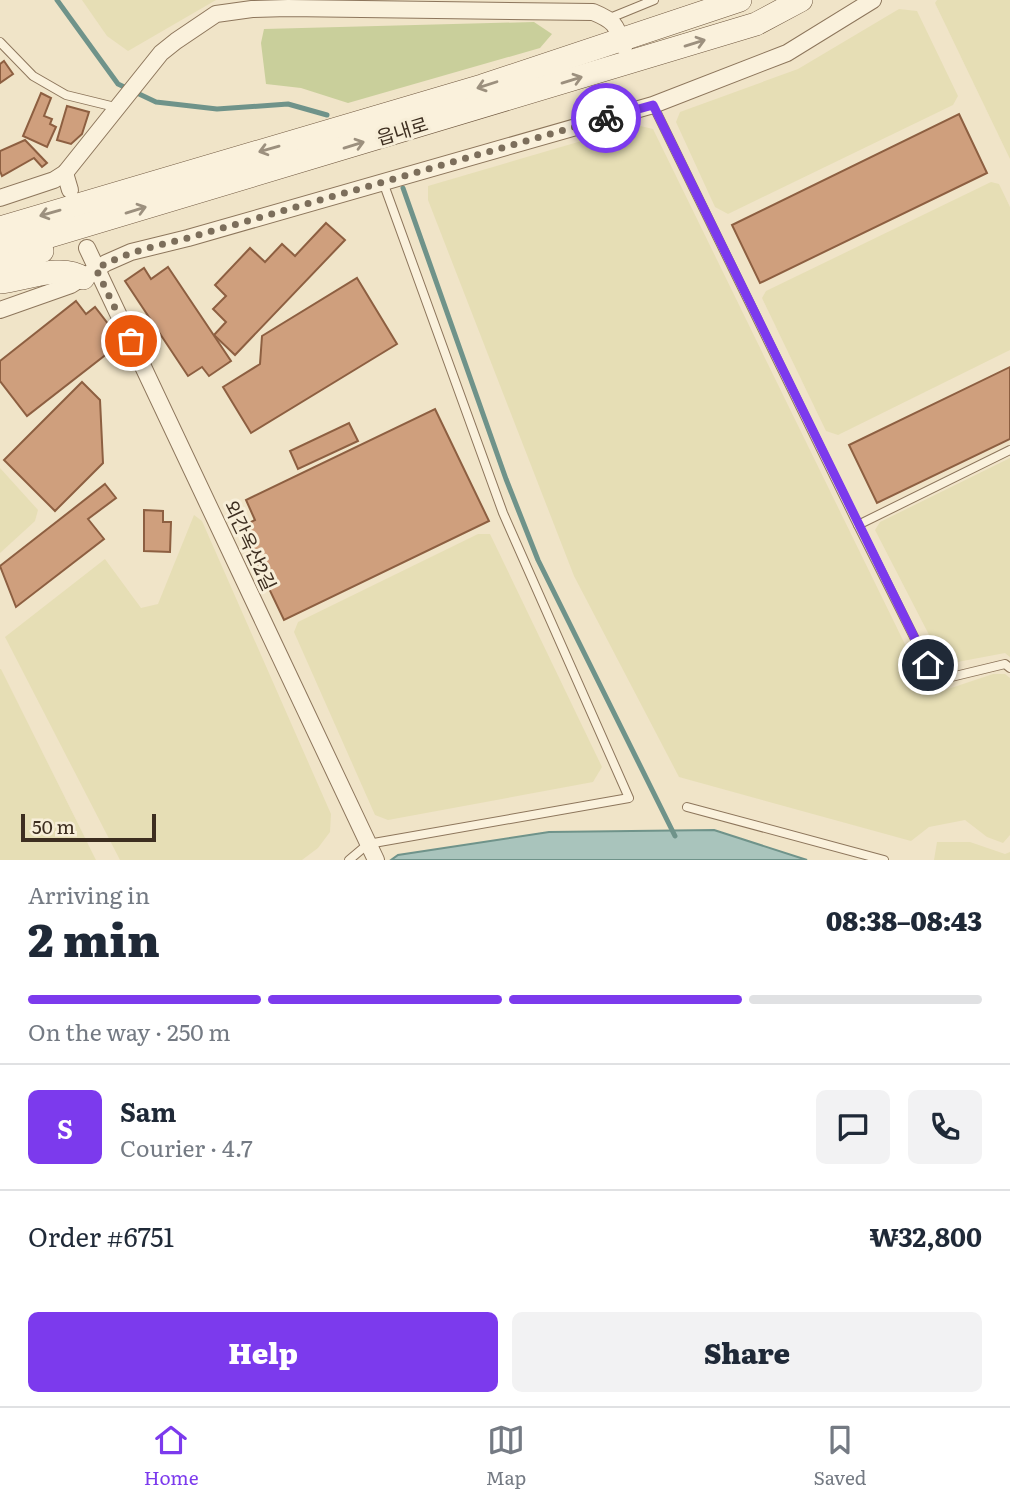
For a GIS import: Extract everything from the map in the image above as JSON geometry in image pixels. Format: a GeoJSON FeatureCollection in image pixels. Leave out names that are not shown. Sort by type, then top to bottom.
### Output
{"type":"FeatureCollection","features":[{"type":"Feature","properties":{"kind":"street","name":"읍내로"},"geometry":{"type":"LineString","coordinates":[[0,251],[626,51],[740,0]]}},
{"type":"Feature","properties":{"kind":"street","name":"읍내로"},"geometry":{"type":"LineString","coordinates":[[0,228],[482,86],[626,51],[756,24],[801,0]]}},
{"type":"Feature","properties":{"kind":"street"},"geometry":{"type":"LineString","coordinates":[[0,310],[71,285],[131,252],[653,105],[787,53],[873,0]]}},
{"type":"Feature","properties":{"kind":"street"},"geometry":{"type":"LineString","coordinates":[[0,198],[54,180],[65,173],[161,53],[216,14],[252,9],[593,12],[610,19],[617,27],[626,51]]}},
{"type":"Feature","properties":{"kind":"street"},"geometry":{"type":"LineString","coordinates":[[65,173],[70,190]]}},
{"type":"Feature","properties":{"kind":"street"},"geometry":{"type":"LineString","coordinates":[[0,269],[37,255],[89,224]]}},
{"type":"Feature","properties":{"kind":"street","name":"외간옥산2길"},"geometry":{"type":"LineString","coordinates":[[87,248],[90,274],[376,860]]}},
{"type":"Feature","properties":{"kind":"street"},"geometry":{"type":"LineString","coordinates":[[0,282],[54,273],[90,274]]}},
{"type":"Feature","properties":{"kind":"lane"},"geometry":{"type":"LineString","coordinates":[[610,19],[654,0]]}},
{"type":"Feature","properties":{"kind":"lane"},"geometry":{"type":"LineString","coordinates":[[0,42],[33,76],[66,95],[119,108]]}},
{"type":"Feature","properties":{"kind":"lane"},"geometry":{"type":"LineString","coordinates":[[653,105],[928,665],[943,679],[1005,664],[1010,668]]}},
{"type":"Feature","properties":{"kind":"lane"},"geometry":{"type":"LineString","coordinates":[[348,860],[368,844],[629,797],[503,513],[383,181]]}},
{"type":"Feature","properties":{"kind":"lane"},"geometry":{"type":"LineString","coordinates":[[858,525],[1010,450]]}},
{"type":"Feature","properties":{"kind":"lane"},"geometry":{"type":"LineString","coordinates":[[687,807],[884,860]]}},
{"type":"Feature","properties":{"kind":"shaded area"},"geometry":{"type":"Polygon","coordinates":[[[82,0],[216,0],[128,51],[107,36],[82,0]]]}},
{"type":"Feature","properties":{"kind":"shaded area"},"geometry":{"type":"Polygon","coordinates":[[[937,0],[1010,0],[1010,159],[935,3],[937,0]]]}},
{"type":"Feature","properties":{"kind":"shaded area"},"geometry":{"type":"Polygon","coordinates":[[[899,9],[917,11],[958,96],[953,105],[728,214],[715,207],[676,122],[680,112],[798,69],[899,9]]]}},
{"type":"Feature","properties":{"kind":"shaded area"},"geometry":{"type":"Polygon","coordinates":[[[636,125],[653,129],[920,675],[942,691],[993,674],[1005,674],[1010,678],[1010,835],[1003,843],[987,837],[965,820],[929,827],[911,841],[679,777],[574,576],[428,200],[428,186],[636,125]]]}},
{"type":"Feature","properties":{"kind":"shaded area"},"geometry":{"type":"Polygon","coordinates":[[[991,182],[999,184],[1010,207],[1010,350],[838,435],[826,431],[762,298],[766,291],[991,182]]]}},
{"type":"Feature","properties":{"kind":"shaded area"},"geometry":{"type":"Polygon","coordinates":[[[1010,458],[1010,657],[1005,653],[952,663],[942,660],[875,530],[880,522],[1010,458]]]}},
{"type":"Feature","properties":{"kind":"shaded area"},"geometry":{"type":"Polygon","coordinates":[[[0,468],[38,510],[35,521],[0,553],[0,468]]]}},
{"type":"Feature","properties":{"kind":"shaded area"},"geometry":{"type":"Polygon","coordinates":[[[194,515],[202,521],[331,814],[330,832],[318,848],[302,860],[120,860],[5,637],[105,559],[141,608],[158,604],[194,515]]]}},
{"type":"Feature","properties":{"kind":"shaded area"},"geometry":{"type":"Polygon","coordinates":[[[478,534],[490,534],[602,767],[593,782],[388,820],[375,815],[294,632],[298,622],[478,534]]]}},
{"type":"Feature","properties":{"kind":"shaded area"},"geometry":{"type":"Polygon","coordinates":[[[1,669],[96,860],[0,860],[1,669]]]}},
{"type":"Feature","properties":{"kind":"shaded area"},"geometry":{"type":"Polygon","coordinates":[[[937,842],[970,842],[1005,854],[1010,852],[1010,860],[934,860],[937,842]]]}},
{"type":"Feature","properties":{"kind":"green space"},"geometry":{"type":"Polygon","coordinates":[[[534,22],[552,34],[540,48],[348,103],[301,88],[266,84],[261,43],[264,29],[534,22]]]}},
{"type":"Feature","properties":{"kind":"water"},"geometry":{"type":"Polygon","coordinates":[[[714,830],[807,860],[391,860],[398,855],[549,832],[714,830]]]}},
{"type":"Feature","properties":{"kind":"building"},"geometry":{"type":"Polygon","coordinates":[[[4,61],[13,74],[0,83],[0,64],[4,61]]]}},
{"type":"Feature","properties":{"kind":"building"},"geometry":{"type":"Polygon","coordinates":[[[41,93],[51,98],[44,116],[52,119],[50,124],[56,127],[47,147],[23,136],[41,93]]]}},
{"type":"Feature","properties":{"kind":"building"},"geometry":{"type":"Polygon","coordinates":[[[67,106],[89,112],[82,134],[71,144],[57,140],[67,106]]]}},
{"type":"Feature","properties":{"kind":"building"},"geometry":{"type":"Polygon","coordinates":[[[959,114],[987,173],[760,283],[732,225],[959,114]]]}},
{"type":"Feature","properties":{"kind":"building"},"geometry":{"type":"Polygon","coordinates":[[[25,140],[47,163],[42,167],[34,158],[2,176],[0,151],[25,140]]]}},
{"type":"Feature","properties":{"kind":"building"},"geometry":{"type":"Polygon","coordinates":[[[326,223],[345,240],[235,355],[214,335],[226,322],[213,309],[226,296],[215,285],[250,248],[265,262],[282,244],[295,256],[326,223]]]}},
{"type":"Feature","properties":{"kind":"building"},"geometry":{"type":"Polygon","coordinates":[[[168,267],[231,361],[209,376],[202,367],[188,376],[125,281],[144,268],[151,279],[168,267]]]}},
{"type":"Feature","properties":{"kind":"building"},"geometry":{"type":"Polygon","coordinates":[[[357,278],[397,344],[251,433],[223,387],[260,364],[262,336],[357,278]]]}},
{"type":"Feature","properties":{"kind":"building"},"geometry":{"type":"Polygon","coordinates":[[[76,301],[86,314],[95,307],[122,342],[27,416],[0,381],[0,361],[76,301]]]}},
{"type":"Feature","properties":{"kind":"building"},"geometry":{"type":"Polygon","coordinates":[[[1010,367],[1010,439],[877,503],[849,445],[1010,367]]]}},
{"type":"Feature","properties":{"kind":"building"},"geometry":{"type":"Polygon","coordinates":[[[82,382],[100,400],[103,463],[55,511],[4,460],[82,382]]]}},
{"type":"Feature","properties":{"kind":"building"},"geometry":{"type":"Polygon","coordinates":[[[435,409],[489,521],[284,620],[240,528],[255,520],[246,500],[435,409]]]}},
{"type":"Feature","properties":{"kind":"building"},"geometry":{"type":"Polygon","coordinates":[[[349,423],[358,441],[298,469],[290,451],[349,423]]]}},
{"type":"Feature","properties":{"kind":"building"},"geometry":{"type":"Polygon","coordinates":[[[105,484],[116,498],[88,519],[104,539],[16,607],[0,566],[105,484]]]}},
{"type":"Feature","properties":{"kind":"building"},"geometry":{"type":"Polygon","coordinates":[[[144,510],[163,511],[163,522],[171,522],[170,552],[144,551],[144,510]]]}},
{"type":"Feature","properties":{"kind":"waterway"},"geometry":{"type":"LineString","coordinates":[[57,0],[118,84],[156,102],[217,109],[288,104],[327,115]]}},
{"type":"Feature","properties":{"kind":"waterway"},"geometry":{"type":"LineString","coordinates":[[403,188],[506,479],[538,560],[675,836]]}},
{"type":"Feature","properties":{"kind":"way so far"},"geometry":{"type":"LineString","coordinates":[[131,341],[96,269],[106,263],[131,252],[606,118]]}},
{"type":"Feature","properties":{"kind":"route"},"geometry":{"type":"LineString","coordinates":[[606,118],[653,105],[928,665]]}}]}
